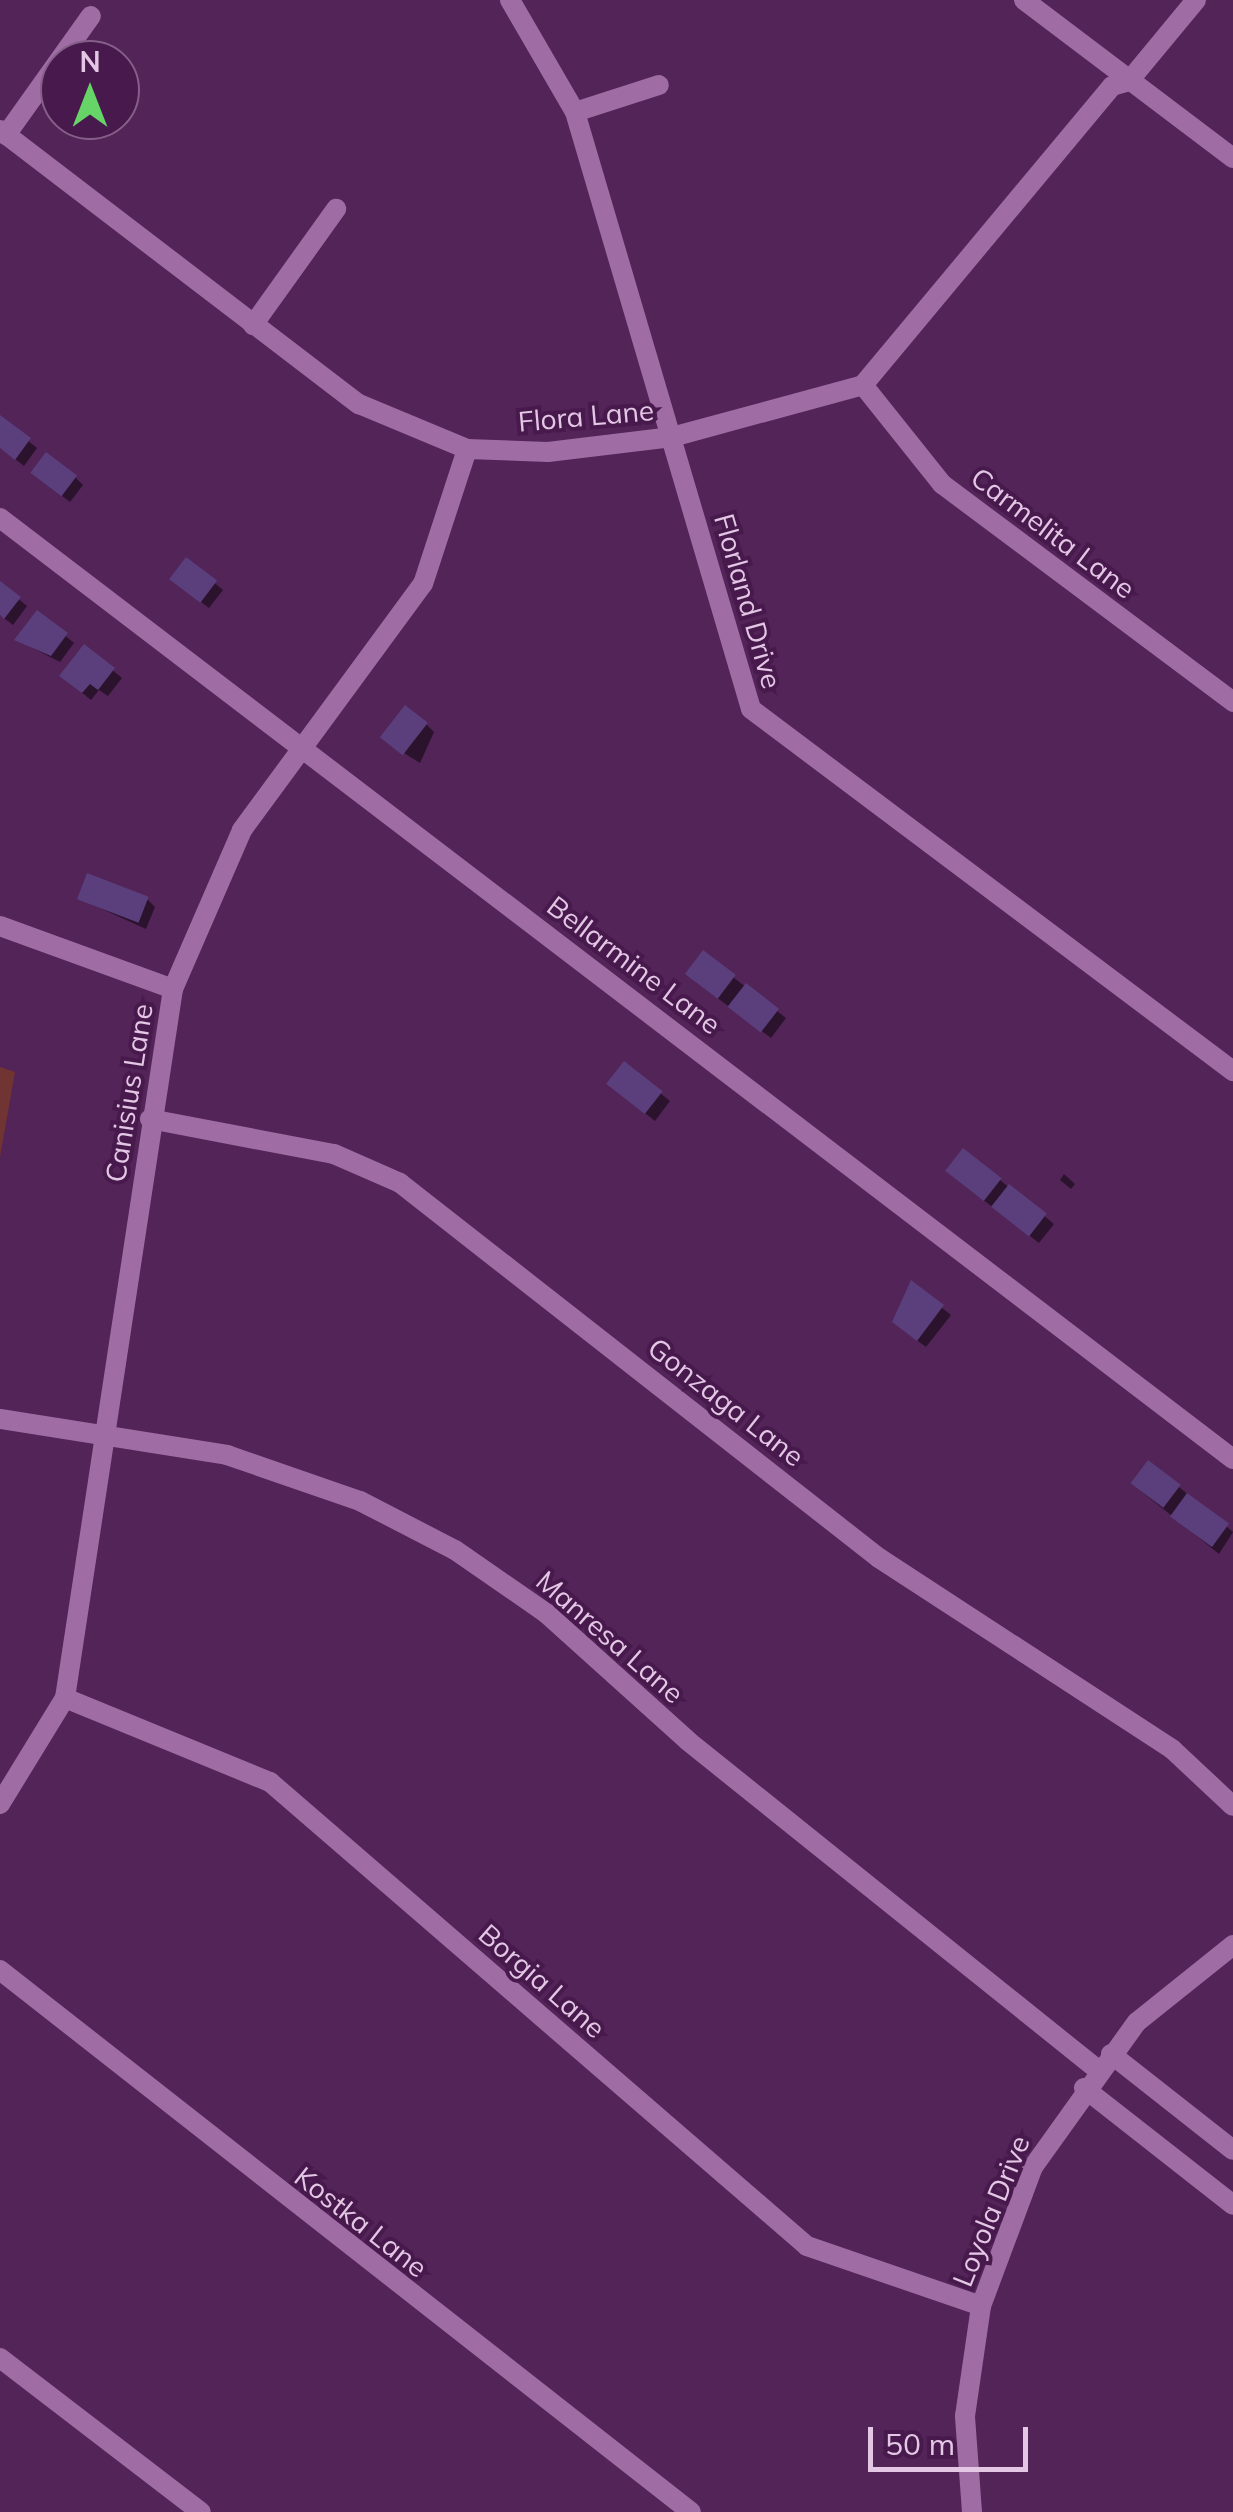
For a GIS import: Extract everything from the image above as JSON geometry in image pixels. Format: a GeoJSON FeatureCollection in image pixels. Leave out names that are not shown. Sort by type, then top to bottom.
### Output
{"type":"FeatureCollection","features":[{"type":"Feature","properties":{"kind":"street","name":"Florland Drive"},"geometry":{"type":"LineString","coordinates":[[510,0],[576,112],[751,709],[1233,1071]]}},
{"type":"Feature","properties":{"kind":"street"},"geometry":{"type":"LineString","coordinates":[[1024,0],[1233,158]]}},
{"type":"Feature","properties":{"kind":"street"},"geometry":{"type":"LineString","coordinates":[[863,385],[1112,86],[1130,81],[1196,0]]}},
{"type":"Feature","properties":{"kind":"street"},"geometry":{"type":"LineString","coordinates":[[3,133],[91,16]]}},
{"type":"Feature","properties":{"kind":"street"},"geometry":{"type":"LineString","coordinates":[[576,112],[659,86]]}},
{"type":"Feature","properties":{"kind":"street","name":"Flora Lane"},"geometry":{"type":"LineString","coordinates":[[3,133],[359,404],[468,449],[548,452],[672,437],[863,385]]}},
{"type":"Feature","properties":{"kind":"street"},"geometry":{"type":"LineString","coordinates":[[253,325],[336,209]]}},
{"type":"Feature","properties":{"kind":"street","name":"Carmelita Lane"},"geometry":{"type":"LineString","coordinates":[[863,385],[942,484],[1233,702]]}},
{"type":"Feature","properties":{"kind":"street","name":"Canisius Lane"},"geometry":{"type":"LineString","coordinates":[[0,1804],[65,1698],[109,1436],[150,1119],[174,989],[242,830],[423,584],[468,449]]}},
{"type":"Feature","properties":{"kind":"street","name":"Bellarmine Lane"},"geometry":{"type":"LineString","coordinates":[[0,518],[1233,1458]]}},
{"type":"Feature","properties":{"kind":"street"},"geometry":{"type":"LineString","coordinates":[[0,926],[174,989]]}},
{"type":"Feature","properties":{"kind":"street","name":"Gonzaga Lane"},"geometry":{"type":"LineString","coordinates":[[150,1119],[334,1154],[400,1183],[878,1558],[1172,1749],[1233,1806]]}},
{"type":"Feature","properties":{"kind":"street","name":"Manresa Lane"},"geometry":{"type":"LineString","coordinates":[[0,1420],[109,1436],[295,1476],[455,1550],[546,1613],[716,1765],[1104,2062],[1233,2150]]}},
{"type":"Feature","properties":{"kind":"street","name":"Borgia Lane"},"geometry":{"type":"LineString","coordinates":[[65,1698],[270,1782],[807,2246],[981,2306]]}},
{"type":"Feature","properties":{"kind":"street","name":"Loyola Drive"},"geometry":{"type":"LineString","coordinates":[[972,2512],[965,2416],[981,2306],[1033,2167],[1104,2062],[1191,1973],[1233,1946]]}},
{"type":"Feature","properties":{"kind":"street","name":"Kostka Lane"},"geometry":{"type":"LineString","coordinates":[[0,1970],[691,2512]]}},
{"type":"Feature","properties":{"kind":"street"},"geometry":{"type":"LineString","coordinates":[[1084,2088],[1233,2205]]}},
{"type":"Feature","properties":{"kind":"street"},"geometry":{"type":"LineString","coordinates":[[0,2358],[201,2512]]}},
{"type":"Feature","properties":{"kind":"shaded area"},"geometry":{"type":"Polygon","coordinates":[[[0,1067],[15,1072],[0,1157],[0,1067]]]}},
{"type":"Feature","properties":{"kind":"building"},"geometry":{"type":"Polygon","coordinates":[[[0,415],[31,438],[15,460],[0,448],[0,415]]]}},
{"type":"Feature","properties":{"kind":"building"},"geometry":{"type":"Polygon","coordinates":[[[46,452],[77,475],[61,496],[30,473],[46,452]]]}},
{"type":"Feature","properties":{"kind":"building"},"geometry":{"type":"Polygon","coordinates":[[[186,557],[217,580],[200,603],[169,579],[186,557]]]}},
{"type":"Feature","properties":{"kind":"building"},"geometry":{"type":"Polygon","coordinates":[[[0,581],[21,597],[4,619],[0,615],[0,581]]]}},
{"type":"Feature","properties":{"kind":"building"},"geometry":{"type":"Polygon","coordinates":[[[37,610],[68,633],[51,656],[14,640],[37,610]]]}},
{"type":"Feature","properties":{"kind":"building"},"geometry":{"type":"Polygon","coordinates":[[[84,644],[115,668],[98,690],[90,684],[82,693],[59,676],[84,644]]]}},
{"type":"Feature","properties":{"kind":"building"},"geometry":{"type":"Polygon","coordinates":[[[405,705],[428,723],[403,755],[380,737],[405,705]]]}},
{"type":"Feature","properties":{"kind":"building"},"geometry":{"type":"Polygon","coordinates":[[[87,873],[149,897],[139,923],[77,899],[87,873]]]}},
{"type":"Feature","properties":{"kind":"building"},"geometry":{"type":"Polygon","coordinates":[[[703,950],[736,975],[718,999],[685,974],[703,950]]]}},
{"type":"Feature","properties":{"kind":"building"},"geometry":{"type":"Polygon","coordinates":[[[746,983],[779,1009],[761,1032],[728,1007],[746,983]]]}},
{"type":"Feature","properties":{"kind":"building"},"geometry":{"type":"Polygon","coordinates":[[[624,1061],[663,1091],[645,1114],[606,1084],[624,1061]]]}},
{"type":"Feature","properties":{"kind":"building"},"geometry":{"type":"Polygon","coordinates":[[[963,1148],[1002,1178],[984,1201],[945,1171],[963,1148]]]}},
{"type":"Feature","properties":{"kind":"building"},"geometry":{"type":"Polygon","coordinates":[[[1009,1184],[1047,1214],[1029,1236],[991,1207],[1009,1184]]]}},
{"type":"Feature","properties":{"kind":"building"},"geometry":{"type":"Polygon","coordinates":[[[911,1280],[944,1305],[917,1341],[892,1322],[911,1280]]]}},
{"type":"Feature","properties":{"kind":"building"},"geometry":{"type":"Polygon","coordinates":[[[1148,1460],[1181,1485],[1163,1508],[1131,1483],[1148,1460]]]}},
{"type":"Feature","properties":{"kind":"building"},"geometry":{"type":"Polygon","coordinates":[[[1187,1493],[1229,1524],[1212,1547],[1170,1516],[1187,1493]]]}}]}
